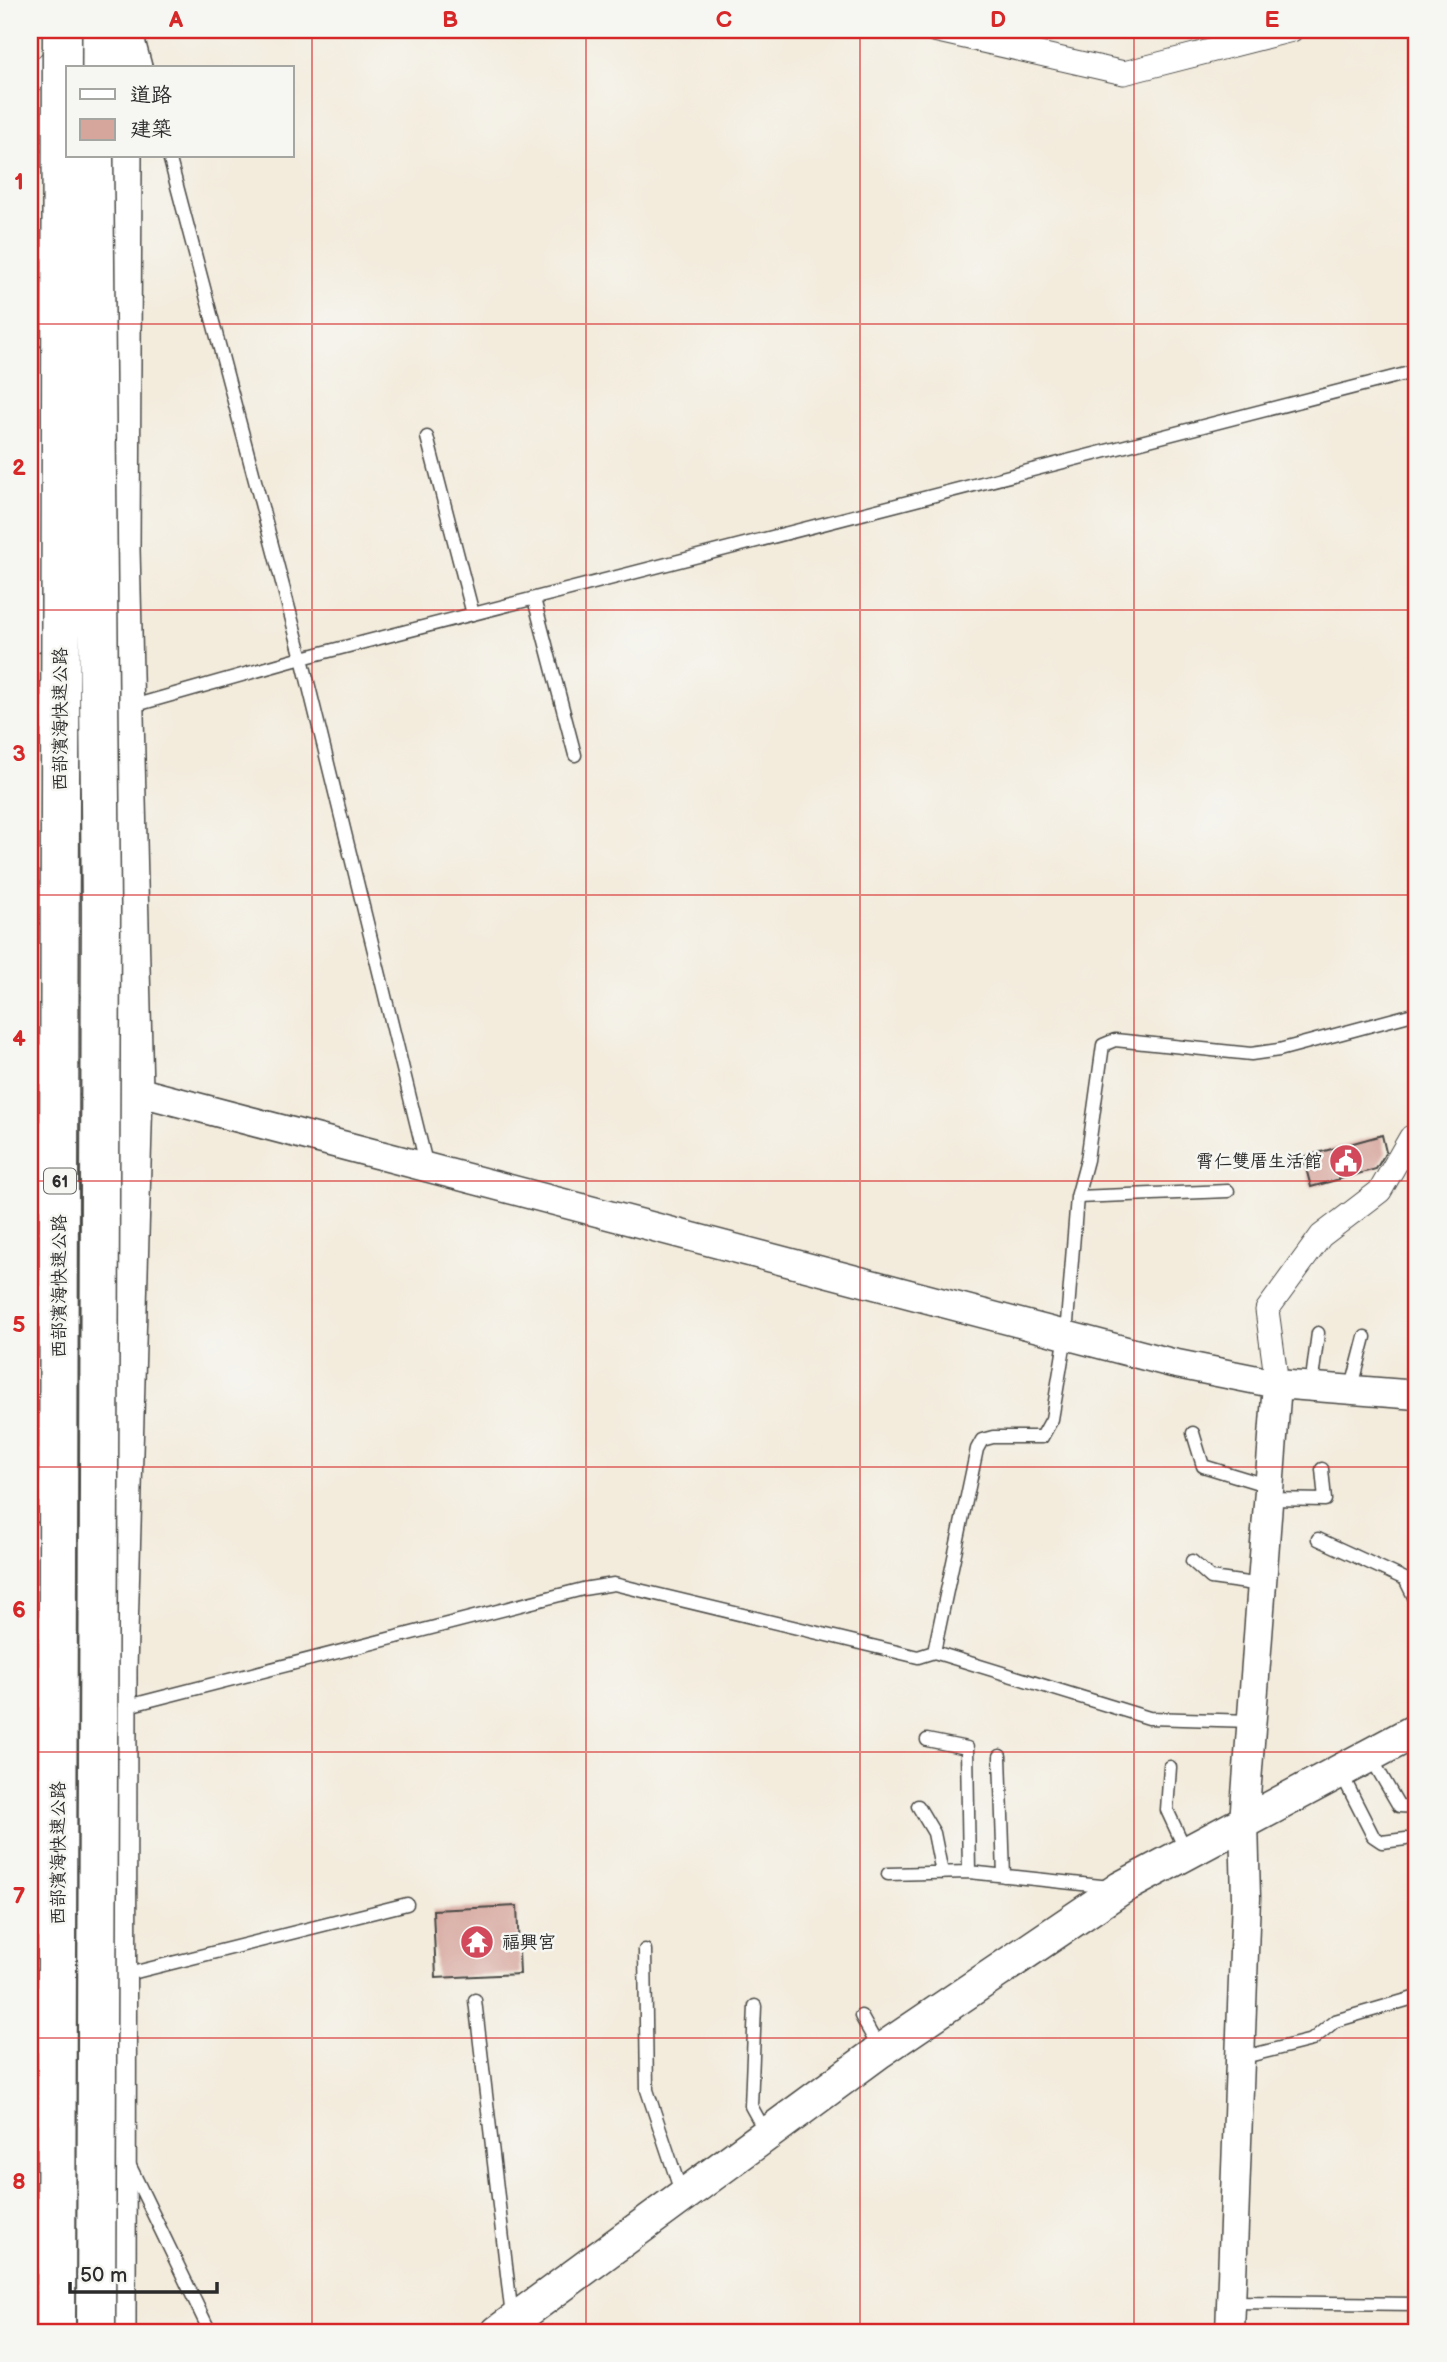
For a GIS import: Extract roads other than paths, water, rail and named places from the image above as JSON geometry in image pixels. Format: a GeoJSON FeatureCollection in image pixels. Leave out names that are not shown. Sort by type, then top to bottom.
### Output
{"type":"FeatureCollection","features":[{"type":"Feature","properties":{"kind":"highway","name":"西部濱海快速公路"},"geometry":{"type":"LineString","coordinates":[[56,2332],[62,30]]}},
{"type":"Feature","properties":{"kind":"highway"},"geometry":{"type":"LineString","coordinates":[[94,30],[94,66]]}},
{"type":"Feature","properties":{"kind":"highway","name":"61"},"geometry":{"type":"LineString","coordinates":[[94,158],[101,951],[96,2332]]}},
{"type":"Feature","properties":{"kind":"highway"},"geometry":{"type":"LineString","coordinates":[[97,562],[122,904],[120,1669]]}},
{"type":"Feature","properties":{"kind":"highway"},"geometry":{"type":"LineString","coordinates":[[33,1678],[37,904],[59,571]]}},
{"type":"Feature","properties":{"kind":"main road"},"geometry":{"type":"LineString","coordinates":[[125,30],[125,66]]}},
{"type":"Feature","properties":{"kind":"main road"},"geometry":{"type":"LineString","coordinates":[[119,2332],[125,158]]}},
{"type":"Feature","properties":{"kind":"main road"},"geometry":{"type":"LineString","coordinates":[[86,2332],[108,2035],[124,1090],[106,399],[125,354]]}},
{"type":"Feature","properties":{"kind":"main road"},"geometry":{"type":"LineString","coordinates":[[30,360],[30,637]]}},
{"type":"Feature","properties":{"kind":"main road"},"geometry":{"type":"LineString","coordinates":[[30,389],[48,426],[40,1070],[46,1653],[71,1798],[65,2332]]}},
{"type":"Feature","properties":{"kind":"main road"},"geometry":{"type":"LineString","coordinates":[[30,1538],[33,1678],[30,1869]]}},
{"type":"Feature","properties":{"kind":"main road"},"geometry":{"type":"LineString","coordinates":[[505,2327],[880,2050],[1121,1888],[1417,1730]]}},
{"type":"Feature","properties":{"kind":"street"},"geometry":{"type":"LineString","coordinates":[[30,82],[83,30]]}},
{"type":"Feature","properties":{"kind":"street"},"geometry":{"type":"LineString","coordinates":[[934,30],[1124,72],[1292,30]]}},
{"type":"Feature","properties":{"kind":"street"},"geometry":{"type":"LineString","coordinates":[[40,1070],[427,1167],[1172,1363],[1277,1384],[1417,1395]]}},
{"type":"Feature","properties":{"kind":"street"},"geometry":{"type":"LineString","coordinates":[[1230,2332],[1246,1898],[1244,1822],[1277,1384],[1267,1310],[1321,1237],[1380,1191],[1411,1137],[1417,1135]]}},
{"type":"Feature","properties":{"kind":"lane"},"geometry":{"type":"LineString","coordinates":[[135,30],[145,66]]}},
{"type":"Feature","properties":{"kind":"lane"},"geometry":{"type":"LineString","coordinates":[[170,158],[303,658],[427,1167]]}},
{"type":"Feature","properties":{"kind":"lane"},"geometry":{"type":"LineString","coordinates":[[125,708],[303,658],[1417,371]]}},
{"type":"Feature","properties":{"kind":"lane"},"geometry":{"type":"LineString","coordinates":[[427,437],[473,614]]}},
{"type":"Feature","properties":{"kind":"lane"},"geometry":{"type":"LineString","coordinates":[[534,599],[575,755]]}},
{"type":"Feature","properties":{"kind":"lane"},"geometry":{"type":"LineString","coordinates":[[934,1652],[977,1449],[982,1440],[993,1437],[1042,1437],[1049,1428],[1066,1335],[1077,1197],[1087,1160],[1103,1045],[1115,1040],[1251,1054],[1279,1050],[1417,1013]]}},
{"type":"Feature","properties":{"kind":"lane"},"geometry":{"type":"LineString","coordinates":[[1077,1197],[1228,1191]]}},
{"type":"Feature","properties":{"kind":"lane"},"geometry":{"type":"LineString","coordinates":[[1311,1387],[1318,1333]]}},
{"type":"Feature","properties":{"kind":"lane"},"geometry":{"type":"LineString","coordinates":[[1351,1391],[1366,1337]]}},
{"type":"Feature","properties":{"kind":"lane"},"geometry":{"type":"LineString","coordinates":[[1193,1433],[1203,1466],[1269,1492],[1325,1500],[1322,1469]]}},
{"type":"Feature","properties":{"kind":"lane"},"geometry":{"type":"LineString","coordinates":[[1318,1539],[1405,1579],[1417,1603]]}},
{"type":"Feature","properties":{"kind":"lane"},"geometry":{"type":"LineString","coordinates":[[1192,1561],[1211,1578],[1262,1585]]}},
{"type":"Feature","properties":{"kind":"lane"},"geometry":{"type":"LineString","coordinates":[[120,1708],[569,1592],[614,1584],[918,1657],[934,1652],[1149,1718],[1251,1721]]}},
{"type":"Feature","properties":{"kind":"lane"},"geometry":{"type":"LineString","coordinates":[[926,1740],[967,1748],[969,1872]]}},
{"type":"Feature","properties":{"kind":"lane"},"geometry":{"type":"LineString","coordinates":[[1370,1755],[1399,1806],[1417,1807]]}},
{"type":"Feature","properties":{"kind":"lane"},"geometry":{"type":"LineString","coordinates":[[1000,1756],[1004,1876]]}},
{"type":"Feature","properties":{"kind":"lane"},"geometry":{"type":"LineString","coordinates":[[1170,1767],[1167,1810],[1187,1853]]}},
{"type":"Feature","properties":{"kind":"lane"},"geometry":{"type":"LineString","coordinates":[[1340,1771],[1373,1836],[1382,1842],[1406,1839]]}},
{"type":"Feature","properties":{"kind":"lane"},"geometry":{"type":"LineString","coordinates":[[918,1806],[934,1833],[942,1873]]}},
{"type":"Feature","properties":{"kind":"lane"},"geometry":{"type":"LineString","coordinates":[[888,1874],[969,1872],[1121,1888]]}},
{"type":"Feature","properties":{"kind":"lane"},"geometry":{"type":"LineString","coordinates":[[119,1976],[407,1904]]}},
{"type":"Feature","properties":{"kind":"lane"},"geometry":{"type":"LineString","coordinates":[[645,1950],[647,2090],[682,2195]]}},
{"type":"Feature","properties":{"kind":"lane"},"geometry":{"type":"LineString","coordinates":[[1240,2058],[1312,2040],[1335,2021],[1417,1997]]}},
{"type":"Feature","properties":{"kind":"lane"},"geometry":{"type":"LineString","coordinates":[[475,2000],[505,2327]]}},
{"type":"Feature","properties":{"kind":"lane"},"geometry":{"type":"LineString","coordinates":[[755,2006],[751,2106],[766,2133]]}},
{"type":"Feature","properties":{"kind":"lane"},"geometry":{"type":"LineString","coordinates":[[861,2016],[880,2050]]}},
{"type":"Feature","properties":{"kind":"lane"},"geometry":{"type":"LineString","coordinates":[[119,2143],[210,2332]]}},
{"type":"Feature","properties":{"kind":"lane"},"geometry":{"type":"LineString","coordinates":[[1231,2302],[1417,2304]]}},
{"type":"Feature","properties":{"kind":"place","name":"霄仁雙厝生活館"},"geometry":{"type":"Point","coordinates":[1346,1161]}},
{"type":"Feature","properties":{"kind":"place","name":"福興宮"},"geometry":{"type":"Point","coordinates":[477,1942]}}]}
